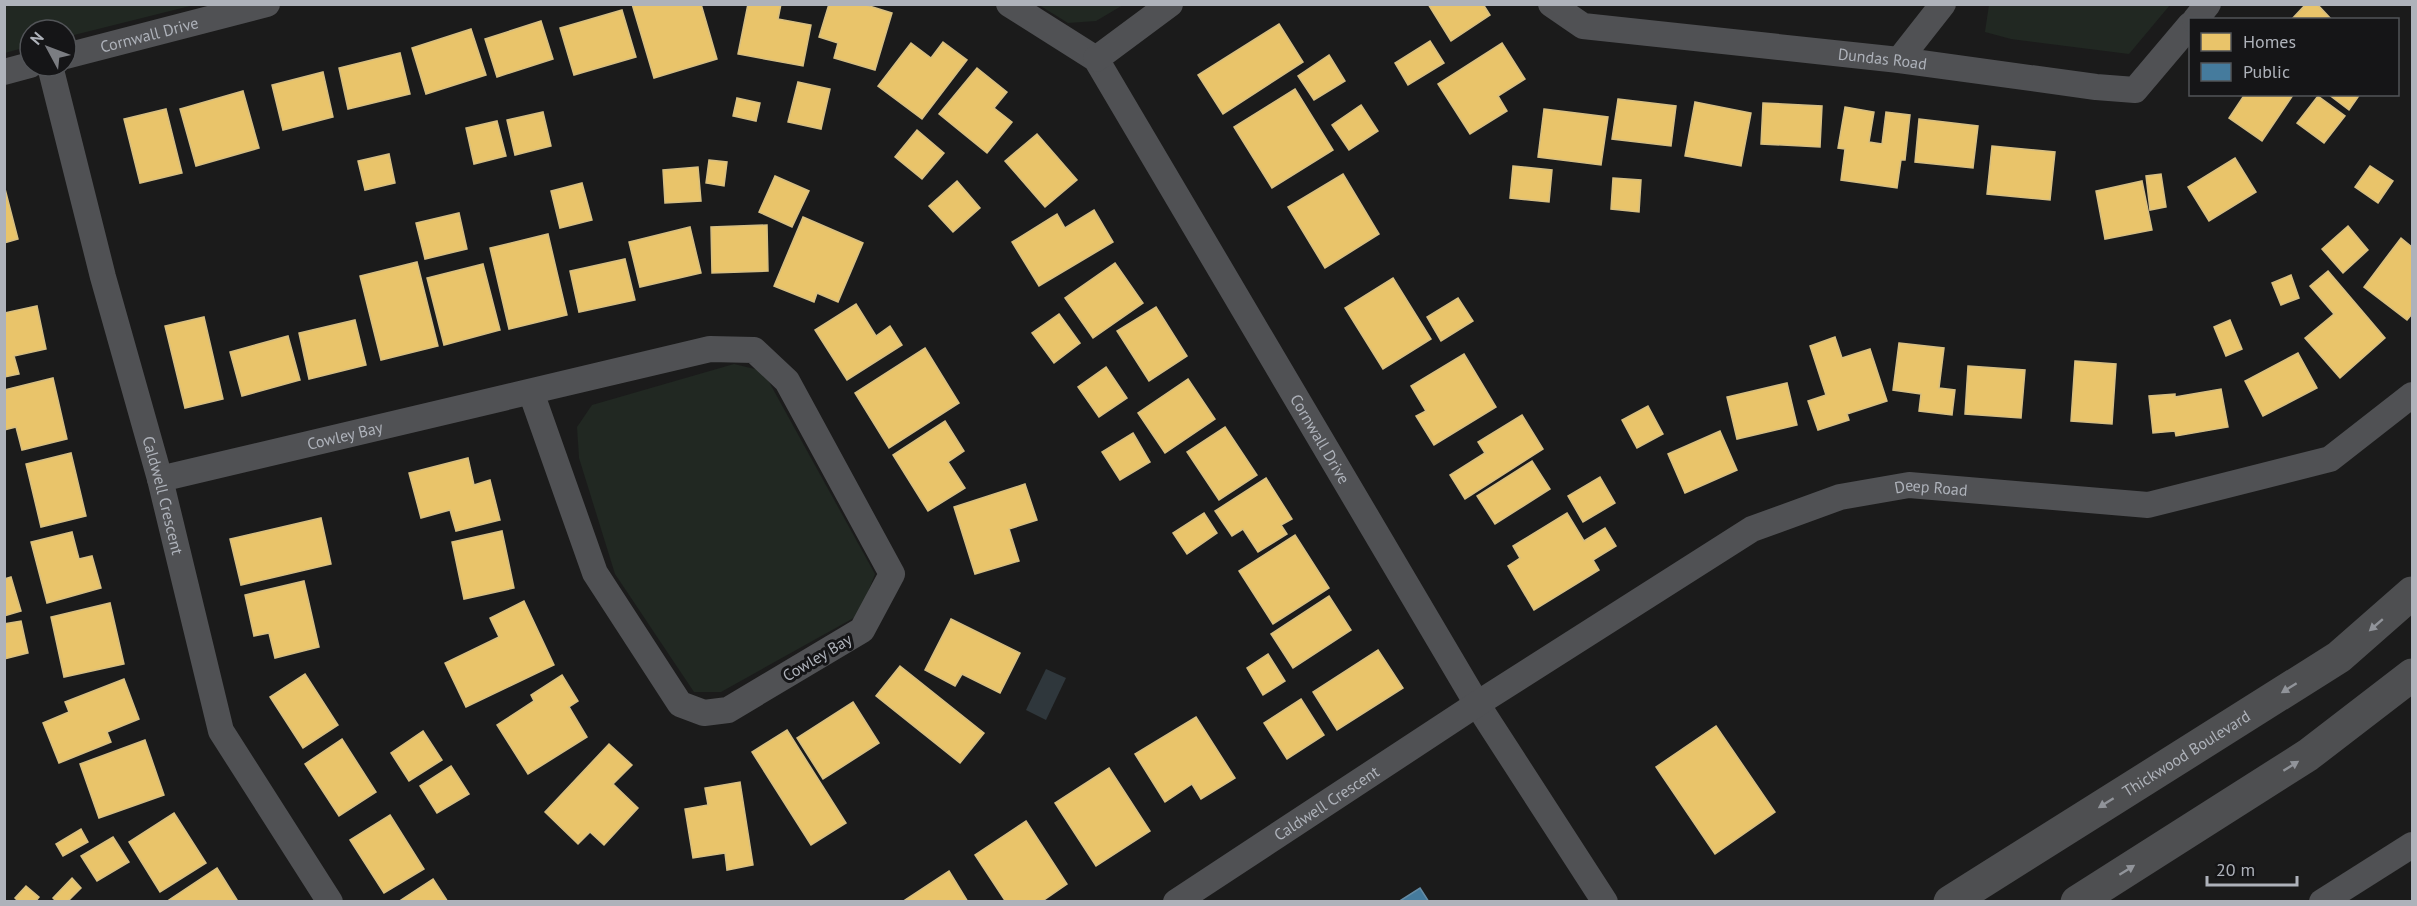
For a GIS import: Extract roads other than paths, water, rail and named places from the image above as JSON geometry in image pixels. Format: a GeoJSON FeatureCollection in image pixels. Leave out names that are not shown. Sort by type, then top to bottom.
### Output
{"type":"FeatureCollection","features":[{"type":"Feature","properties":{"kind":"main road","name":"Thickwood Boulevard"},"geometry":{"type":"LineString","coordinates":[[1950,902],[2339,657],[2412,593]]}},
{"type":"Feature","properties":{"kind":"main road"},"geometry":{"type":"LineString","coordinates":[[2077,902],[2308,755],[2412,675]]}},
{"type":"Feature","properties":{"kind":"street","name":"Cornwall Drive"},"geometry":{"type":"LineString","coordinates":[[78,53],[267,4]]}},
{"type":"Feature","properties":{"kind":"street","name":"Cornwall Drive"},"geometry":{"type":"LineString","coordinates":[[1009,4],[1096,59],[1477,704],[1605,902]]}},
{"type":"Feature","properties":{"kind":"street"},"geometry":{"type":"LineString","coordinates":[[1096,59],[1170,4]]}},
{"type":"Feature","properties":{"kind":"street","name":"Dundas Road"},"geometry":{"type":"LineString","coordinates":[[1551,4],[1583,26],[1899,60],[2096,87],[2135,90],[2189,26]]}},
{"type":"Feature","properties":{"kind":"street"},"geometry":{"type":"LineString","coordinates":[[1899,60],[1943,4]]}},
{"type":"Feature","properties":{"kind":"street"},"geometry":{"type":"LineString","coordinates":[[2197,18],[2208,4]]}},
{"type":"Feature","properties":{"kind":"street","name":"Caldwell Crescent"},"geometry":{"type":"LineString","coordinates":[[54,78],[103,276],[160,479],[221,731],[330,902]]}},
{"type":"Feature","properties":{"kind":"street","name":"Cowley Bay"},"geometry":{"type":"LineString","coordinates":[[160,479],[710,349],[754,350],[787,381],[892,574],[862,630],[728,710],[704,713],[680,704],[596,573],[531,392]]}},
{"type":"Feature","properties":{"kind":"street","name":"Deep Road"},"geometry":{"type":"LineString","coordinates":[[1477,704],[1752,529],[1840,497],[1909,485],[2148,505],[2330,459],[2412,395]]}},
{"type":"Feature","properties":{"kind":"street","name":"Caldwell Crescent"},"geometry":{"type":"LineString","coordinates":[[1176,902],[1477,704]]}},
{"type":"Feature","properties":{"kind":"street"},"geometry":{"type":"LineString","coordinates":[[2322,902],[2412,845]]}}]}
